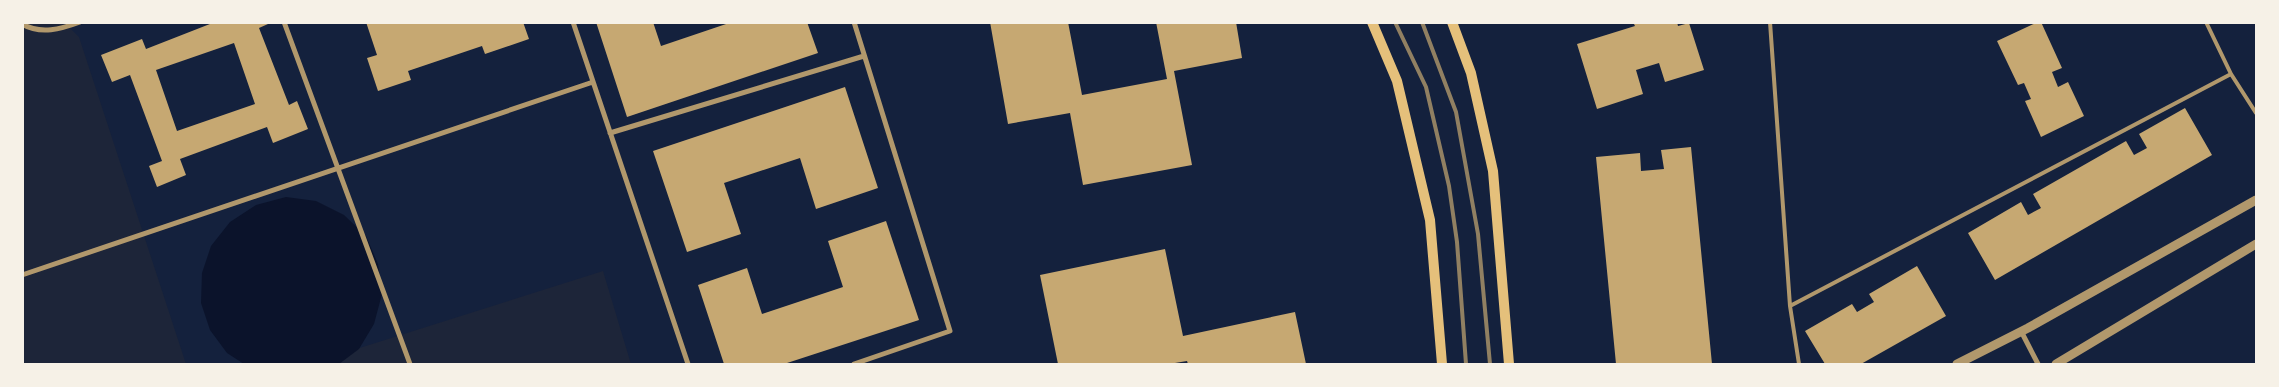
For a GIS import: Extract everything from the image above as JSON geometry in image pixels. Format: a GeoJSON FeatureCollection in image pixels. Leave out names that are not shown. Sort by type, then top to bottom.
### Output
{"type":"FeatureCollection","features":[{"type":"Feature","properties":{"kind":"main road"},"geometry":{"type":"LineString","coordinates":[[1372,22],[1397,82],[1430,220],[1442,364]]}},
{"type":"Feature","properties":{"kind":"main road"},"geometry":{"type":"LineString","coordinates":[[1452,22],[1471,73],[1493,171],[1509,364]]}},
{"type":"Feature","properties":{"kind":"street"},"geometry":{"type":"LineString","coordinates":[[22,24],[30,29],[55,31],[80,22]]}},
{"type":"Feature","properties":{"kind":"street"},"geometry":{"type":"LineString","coordinates":[[284,22],[410,364]]}},
{"type":"Feature","properties":{"kind":"street"},"geometry":{"type":"LineString","coordinates":[[573,22],[688,364]]}},
{"type":"Feature","properties":{"kind":"street"},"geometry":{"type":"LineString","coordinates":[[854,22],[950,331],[854,364]]}},
{"type":"Feature","properties":{"kind":"street"},"geometry":{"type":"LineString","coordinates":[[610,133],[864,56]]}},
{"type":"Feature","properties":{"kind":"street"},"geometry":{"type":"LineString","coordinates":[[22,275],[593,82]]}},
{"type":"Feature","properties":{"kind":"street"},"geometry":{"type":"LineString","coordinates":[[1957,364],[2021,331],[2256,200]]}},
{"type":"Feature","properties":{"kind":"street"},"geometry":{"type":"LineString","coordinates":[[2056,364],[2256,244]]}},
{"type":"Feature","properties":{"kind":"street"},"geometry":{"type":"LineString","coordinates":[[2021,331],[2038,364]]}},
{"type":"Feature","properties":{"kind":"lane"},"geometry":{"type":"LineString","coordinates":[[1770,22],[1790,306],[1800,364]]}},
{"type":"Feature","properties":{"kind":"lane"},"geometry":{"type":"LineString","coordinates":[[2206,22],[2231,74],[2256,112]]}},
{"type":"Feature","properties":{"kind":"lane"},"geometry":{"type":"LineString","coordinates":[[1790,306],[2231,74]]}},
{"type":"Feature","properties":{"kind":"shaded area"},"geometry":{"type":"Polygon","coordinates":[[[22,23],[65,23],[79,37],[186,364],[23,364],[22,23]]]}},
{"type":"Feature","properties":{"kind":"shaded area"},"geometry":{"type":"Polygon","coordinates":[[[286,197],[316,201],[344,215],[366,236],[378,264],[382,294],[374,324],[359,349],[339,364],[244,364],[227,353],[210,330],[201,303],[202,273],[211,246],[230,222],[256,205],[286,197]]]}},
{"type":"Feature","properties":{"kind":"shaded area"},"geometry":{"type":"Polygon","coordinates":[[[603,271],[631,364],[309,364],[603,271]]]}},
{"type":"Feature","properties":{"kind":"building"},"geometry":{"type":"Polygon","coordinates":[[[215,22],[268,22],[268,24],[259,28],[289,105],[297,101],[308,129],[273,143],[267,127],[180,159],[186,175],[157,187],[149,166],[162,161],[130,75],[112,82],[101,55],[142,39],[146,49],[215,22]],[[234,43],[156,70],[177,131],[255,104],[234,43]]]}},
{"type":"Feature","properties":{"kind":"building"},"geometry":{"type":"Polygon","coordinates":[[[366,22],[523,22],[529,39],[485,54],[482,46],[408,71],[411,80],[378,91],[367,58],[377,55],[366,22]]]}},
{"type":"Feature","properties":{"kind":"building"},"geometry":{"type":"Polygon","coordinates":[[[596,22],[653,22],[661,46],[732,22],[807,22],[818,53],[627,117],[596,22]]]}},
{"type":"Feature","properties":{"kind":"building"},"geometry":{"type":"Polygon","coordinates":[[[990,22],[1068,22],[1082,95],[1167,79],[1156,22],[1236,22],[1242,58],[1174,71],[1192,165],[1083,185],[1070,113],[1008,124],[990,22]]]}},
{"type":"Feature","properties":{"kind":"building"},"geometry":{"type":"Polygon","coordinates":[[[1633,22],[1677,22],[1678,26],[1689,23],[1704,70],[1665,82],[1659,63],[1636,70],[1643,94],[1597,109],[1577,44],[1635,26],[1633,22]]]}},
{"type":"Feature","properties":{"kind":"building"},"geometry":{"type":"Polygon","coordinates":[[[2041,22],[2062,68],[2052,72],[2058,87],[2068,82],[2084,116],[2041,137],[2025,101],[2031,99],[2024,83],[2018,85],[1997,41],[2041,22]]]}},
{"type":"Feature","properties":{"kind":"building"},"geometry":{"type":"Polygon","coordinates":[[[845,87],[878,188],[816,209],[800,158],[724,183],[741,234],[687,252],[653,151],[845,87]]]}},
{"type":"Feature","properties":{"kind":"building"},"geometry":{"type":"Polygon","coordinates":[[[2185,108],[2212,155],[1995,280],[1968,233],[2021,202],[2028,215],[2041,208],[2033,194],[2126,141],[2134,155],[2147,148],[2139,134],[2185,108]]]}},
{"type":"Feature","properties":{"kind":"building"},"geometry":{"type":"Polygon","coordinates":[[[1691,147],[1712,364],[1616,364],[1596,157],[1640,153],[1641,171],[1664,169],[1661,150],[1691,147]]]}},
{"type":"Feature","properties":{"kind":"building"},"geometry":{"type":"Polygon","coordinates":[[[886,221],[919,320],[784,364],[724,364],[698,285],[747,268],[762,314],[843,287],[828,241],[886,221]]]}},
{"type":"Feature","properties":{"kind":"building"},"geometry":{"type":"Polygon","coordinates":[[[1165,249],[1183,336],[1295,312],[1306,364],[1188,364],[1187,361],[1169,364],[1058,364],[1040,275],[1165,249]]]}},
{"type":"Feature","properties":{"kind":"building"},"geometry":{"type":"Polygon","coordinates":[[[1917,266],[1946,316],[1861,364],[1825,364],[1805,331],[1852,304],[1857,312],[1874,302],[1869,294],[1917,266]]]}},
{"type":"Feature","properties":{"kind":"railway"},"geometry":{"type":"LineString","coordinates":[[1395,22],[1426,87],[1449,186],[1457,242],[1466,364]]}},
{"type":"Feature","properties":{"kind":"railway"},"geometry":{"type":"LineString","coordinates":[[1422,22],[1456,112],[1478,234],[1490,364]]}}]}
